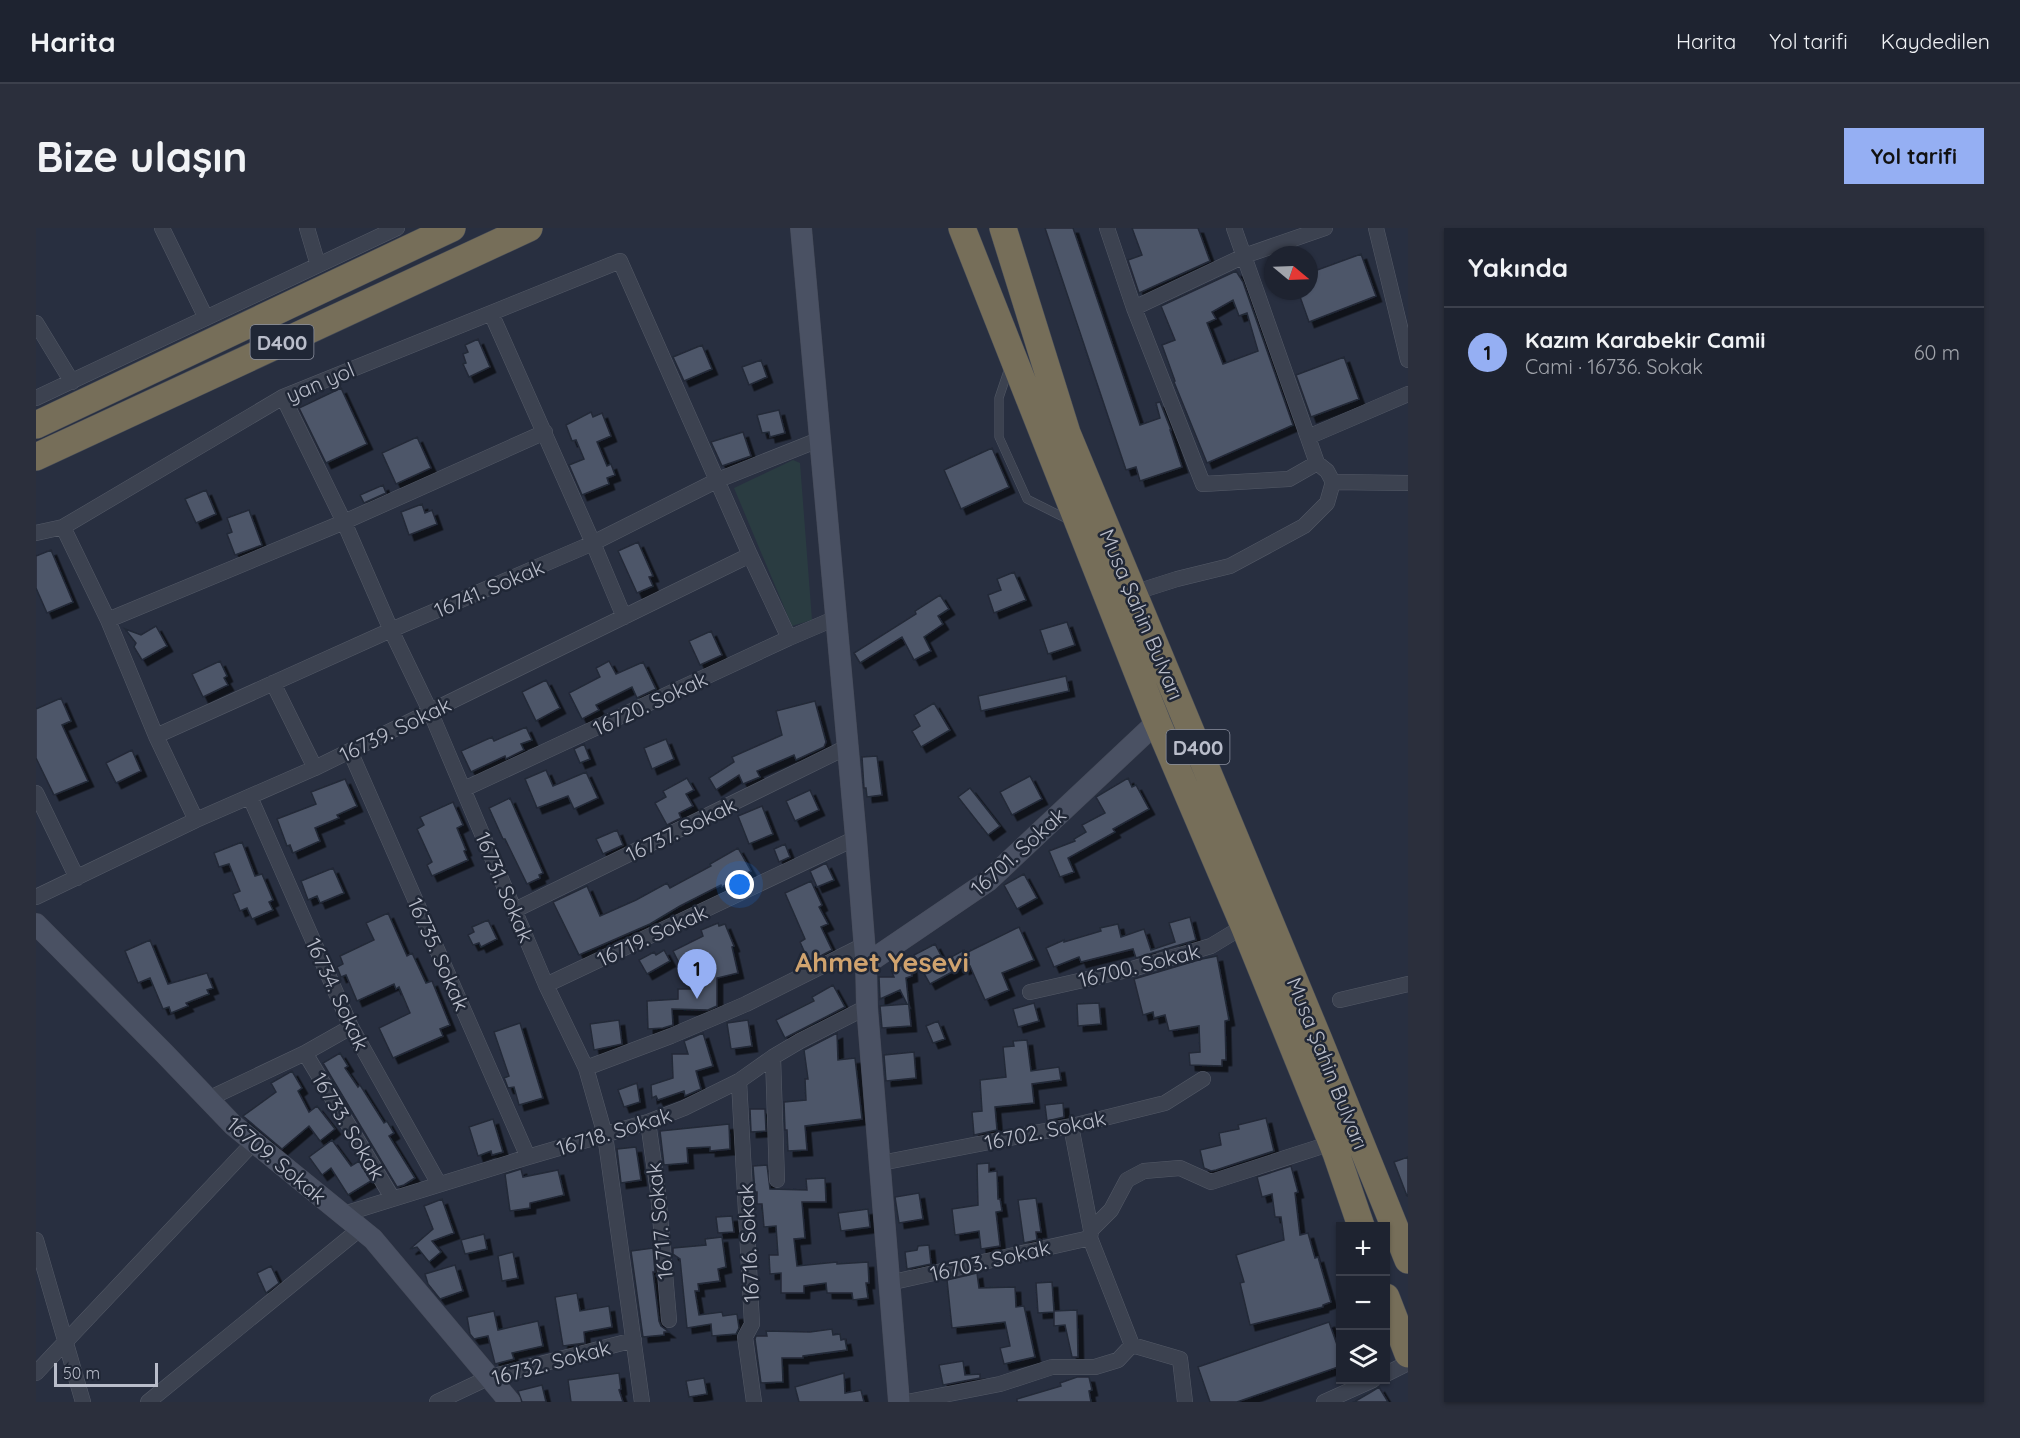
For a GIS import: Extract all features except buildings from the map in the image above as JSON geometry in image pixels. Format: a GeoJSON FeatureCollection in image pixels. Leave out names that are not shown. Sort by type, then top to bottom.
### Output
{"type":"FeatureCollection","features":[{"type":"Feature","properties":{"kind":"highway","name":"D400"},"geometry":{"type":"LineString","coordinates":[[36,425],[452,228]]}},
{"type":"Feature","properties":{"kind":"highway","name":"D400"},"geometry":{"type":"LineString","coordinates":[[36,457],[529,228]]}},
{"type":"Feature","properties":{"kind":"highway","name":"Musa Şahin Bulvarı"},"geometry":{"type":"LineString","coordinates":[[962,228],[1157,722],[1244,926],[1332,1143],[1359,1222]]}},
{"type":"Feature","properties":{"kind":"highway","name":"Musa Şahin Bulvarı"},"geometry":{"type":"LineString","coordinates":[[1003,228],[1038,345],[1074,450],[1408,1260]]}},
{"type":"Feature","properties":{"kind":"highway"},"geometry":{"type":"LineString","coordinates":[[1074,450],[1088,460],[1102,487],[1118,534],[1129,583]]}},
{"type":"Feature","properties":{"kind":"highway"},"geometry":{"type":"LineString","coordinates":[[1390,1307],[1408,1354]]}},
{"type":"Feature","properties":{"kind":"main road"},"geometry":{"type":"LineString","coordinates":[[801,228],[856,838],[867,1007],[899,1402]]}},
{"type":"Feature","properties":{"kind":"main road","name":"16701. Sokak"},"geometry":{"type":"LineString","coordinates":[[865,955],[988,881],[1157,722]]}},
{"type":"Feature","properties":{"kind":"main road","name":"16709. Sokak"},"geometry":{"type":"LineString","coordinates":[[36,924],[253,1143],[361,1228],[389,1256],[510,1402]]}},
{"type":"Feature","properties":{"kind":"street"},"geometry":{"type":"LineString","coordinates":[[162,228],[206,318]]}},
{"type":"Feature","properties":{"kind":"street"},"geometry":{"type":"LineString","coordinates":[[307,228],[318,265]]}},
{"type":"Feature","properties":{"kind":"street"},"geometry":{"type":"LineString","coordinates":[[36,398],[397,228]]}},
{"type":"Feature","properties":{"kind":"street"},"geometry":{"type":"LineString","coordinates":[[1107,228],[1134,308],[1203,484],[1289,479],[1317,463]]}},
{"type":"Feature","properties":{"kind":"street"},"geometry":{"type":"LineString","coordinates":[[1129,583],[1177,579],[1230,566],[1304,526],[1327,503],[1333,482],[1327,471],[1317,463],[1234,228]]}},
{"type":"Feature","properties":{"kind":"street"},"geometry":{"type":"LineString","coordinates":[[1134,308],[1244,256],[1325,228]]}},
{"type":"Feature","properties":{"kind":"street"},"geometry":{"type":"LineString","coordinates":[[1377,228],[1408,360]]}},
{"type":"Feature","properties":{"kind":"street","name":"yan yol"},"geometry":{"type":"LineString","coordinates":[[36,533],[63,527],[283,396],[620,261],[718,480]]}},
{"type":"Feature","properties":{"kind":"street"},"geometry":{"type":"LineString","coordinates":[[491,313],[624,617]]}},
{"type":"Feature","properties":{"kind":"street"},"geometry":{"type":"LineString","coordinates":[[36,323],[72,382]]}},
{"type":"Feature","properties":{"kind":"street"},"geometry":{"type":"LineString","coordinates":[[1308,437],[1408,394]]}},
{"type":"Feature","properties":{"kind":"street","name":"16731. Sokak"},"geometry":{"type":"LineString","coordinates":[[283,396],[344,522],[391,630],[430,711],[546,985],[586,1068],[605,1135],[642,1402]]}},
{"type":"Feature","properties":{"kind":"street"},"geometry":{"type":"LineString","coordinates":[[108,620],[344,522],[545,432]]}},
{"type":"Feature","properties":{"kind":"street","name":"16741. Sokak"},"geometry":{"type":"LineString","coordinates":[[156,736],[391,630],[593,543],[718,480],[820,439]]}},
{"type":"Feature","properties":{"kind":"street"},"geometry":{"type":"LineString","coordinates":[[718,480],[789,638]]}},
{"type":"Feature","properties":{"kind":"street"},"geometry":{"type":"LineString","coordinates":[[1333,482],[1408,483]]}},
{"type":"Feature","properties":{"kind":"street"},"geometry":{"type":"LineString","coordinates":[[63,527],[108,620],[156,736],[196,820]]}},
{"type":"Feature","properties":{"kind":"street","name":"16739. Sokak"},"geometry":{"type":"LineString","coordinates":[[36,897],[78,879],[196,820],[315,768],[750,555]]}},
{"type":"Feature","properties":{"kind":"street","name":"16720. Sokak"},"geometry":{"type":"LineString","coordinates":[[464,789],[836,618]]}},
{"type":"Feature","properties":{"kind":"street"},"geometry":{"type":"LineString","coordinates":[[273,683],[315,768]]}},
{"type":"Feature","properties":{"kind":"street","name":"16737. Sokak"},"geometry":{"type":"LineString","coordinates":[[515,910],[847,747]]}},
{"type":"Feature","properties":{"kind":"street","name":"16735. Sokak"},"geometry":{"type":"LineString","coordinates":[[350,751],[528,1157]]}},
{"type":"Feature","properties":{"kind":"street"},"geometry":{"type":"LineString","coordinates":[[36,793],[78,879]]}},
{"type":"Feature","properties":{"kind":"street","name":"16734. Sokak"},"geometry":{"type":"LineString","coordinates":[[250,797],[351,1027],[439,1184]]}},
{"type":"Feature","properties":{"kind":"street","name":"16719. Sokak"},"geometry":{"type":"LineString","coordinates":[[546,985],[856,838]]}},
{"type":"Feature","properties":{"kind":"street","name":"16700. Sokak"},"geometry":{"type":"LineString","coordinates":[[1030,992],[1131,969],[1211,946],[1244,926]]}},
{"type":"Feature","properties":{"kind":"street"},"geometry":{"type":"LineString","coordinates":[[586,1068],[670,1036],[865,955]]}},
{"type":"Feature","properties":{"kind":"street"},"geometry":{"type":"LineString","coordinates":[[1340,1000],[1408,984]]}},
{"type":"Feature","properties":{"kind":"street","name":"16718. Sokak"},"geometry":{"type":"LineString","coordinates":[[344,1214],[648,1122],[684,1108],[740,1081],[800,1041],[867,1007]]}},
{"type":"Feature","properties":{"kind":"street"},"geometry":{"type":"LineString","coordinates":[[208,1099],[305,1053],[351,1027]]}},
{"type":"Feature","properties":{"kind":"street","name":"16733. Sokak"},"geometry":{"type":"LineString","coordinates":[[305,1053],[393,1198]]}},
{"type":"Feature","properties":{"kind":"street"},"geometry":{"type":"LineString","coordinates":[[773,1057],[777,1180]]}},
{"type":"Feature","properties":{"kind":"street","name":"16702. Sokak"},"geometry":{"type":"LineString","coordinates":[[881,1163],[1071,1126],[1165,1103],[1203,1079]]}},
{"type":"Feature","properties":{"kind":"street","name":"16716. Sokak"},"geometry":{"type":"LineString","coordinates":[[740,1081],[752,1324],[745,1337],[754,1402]]}},
{"type":"Feature","properties":{"kind":"street","name":"16717. Sokak"},"geometry":{"type":"LineString","coordinates":[[648,1122],[658,1192],[669,1320]]}},
{"type":"Feature","properties":{"kind":"street"},"geometry":{"type":"LineString","coordinates":[[1071,1126],[1090,1234],[1132,1345]]}},
{"type":"Feature","properties":{"kind":"street"},"geometry":{"type":"LineString","coordinates":[[36,1373],[253,1143]]}},
{"type":"Feature","properties":{"kind":"street"},"geometry":{"type":"LineString","coordinates":[[1090,1234],[1111,1210],[1127,1180],[1144,1171],[1180,1168],[1211,1182],[1332,1143]]}},
{"type":"Feature","properties":{"kind":"street"},"geometry":{"type":"LineString","coordinates":[[148,1402],[361,1228]]}},
{"type":"Feature","properties":{"kind":"street","name":"16703. Sokak"},"geometry":{"type":"LineString","coordinates":[[889,1283],[1090,1234]]}},
{"type":"Feature","properties":{"kind":"street"},"geometry":{"type":"LineString","coordinates":[[36,1240],[82,1402]]}},
{"type":"Feature","properties":{"kind":"street","name":"16732. Sokak"},"geometry":{"type":"LineString","coordinates":[[437,1402],[490,1377],[634,1340]]}},
{"type":"Feature","properties":{"kind":"street"},"geometry":{"type":"LineString","coordinates":[[908,1402],[1000,1384],[1052,1367],[1095,1367],[1118,1360],[1132,1345]]}},
{"type":"Feature","properties":{"kind":"street"},"geometry":{"type":"LineString","coordinates":[[1132,1345],[1180,1359],[1185,1402]]}},
{"type":"Feature","properties":{"kind":"street"},"geometry":{"type":"LineString","coordinates":[[1390,1372],[1408,1363]]}},
{"type":"Feature","properties":{"kind":"street"},"geometry":{"type":"LineString","coordinates":[[1324,1402],[1364,1384]]}},
{"type":"Feature","properties":{"kind":"lane"},"geometry":{"type":"LineString","coordinates":[[1012,358],[999,398],[999,437],[1027,499],[1078,524]]}},
{"type":"Feature","properties":{"kind":"shaded area"},"geometry":{"type":"Polygon","coordinates":[[[793,460],[800,463],[812,620],[792,626],[734,488],[793,460]]]}},
{"type":"Feature","properties":{"kind":"place","name":"Kazım Karabekir Camii"},"geometry":{"type":"Point","coordinates":[697,999]}},
{"type":"Feature","properties":{"kind":"district","name":"Ahmet Yesevi"},"geometry":{"type":"Point","coordinates":[882,962]}}]}
